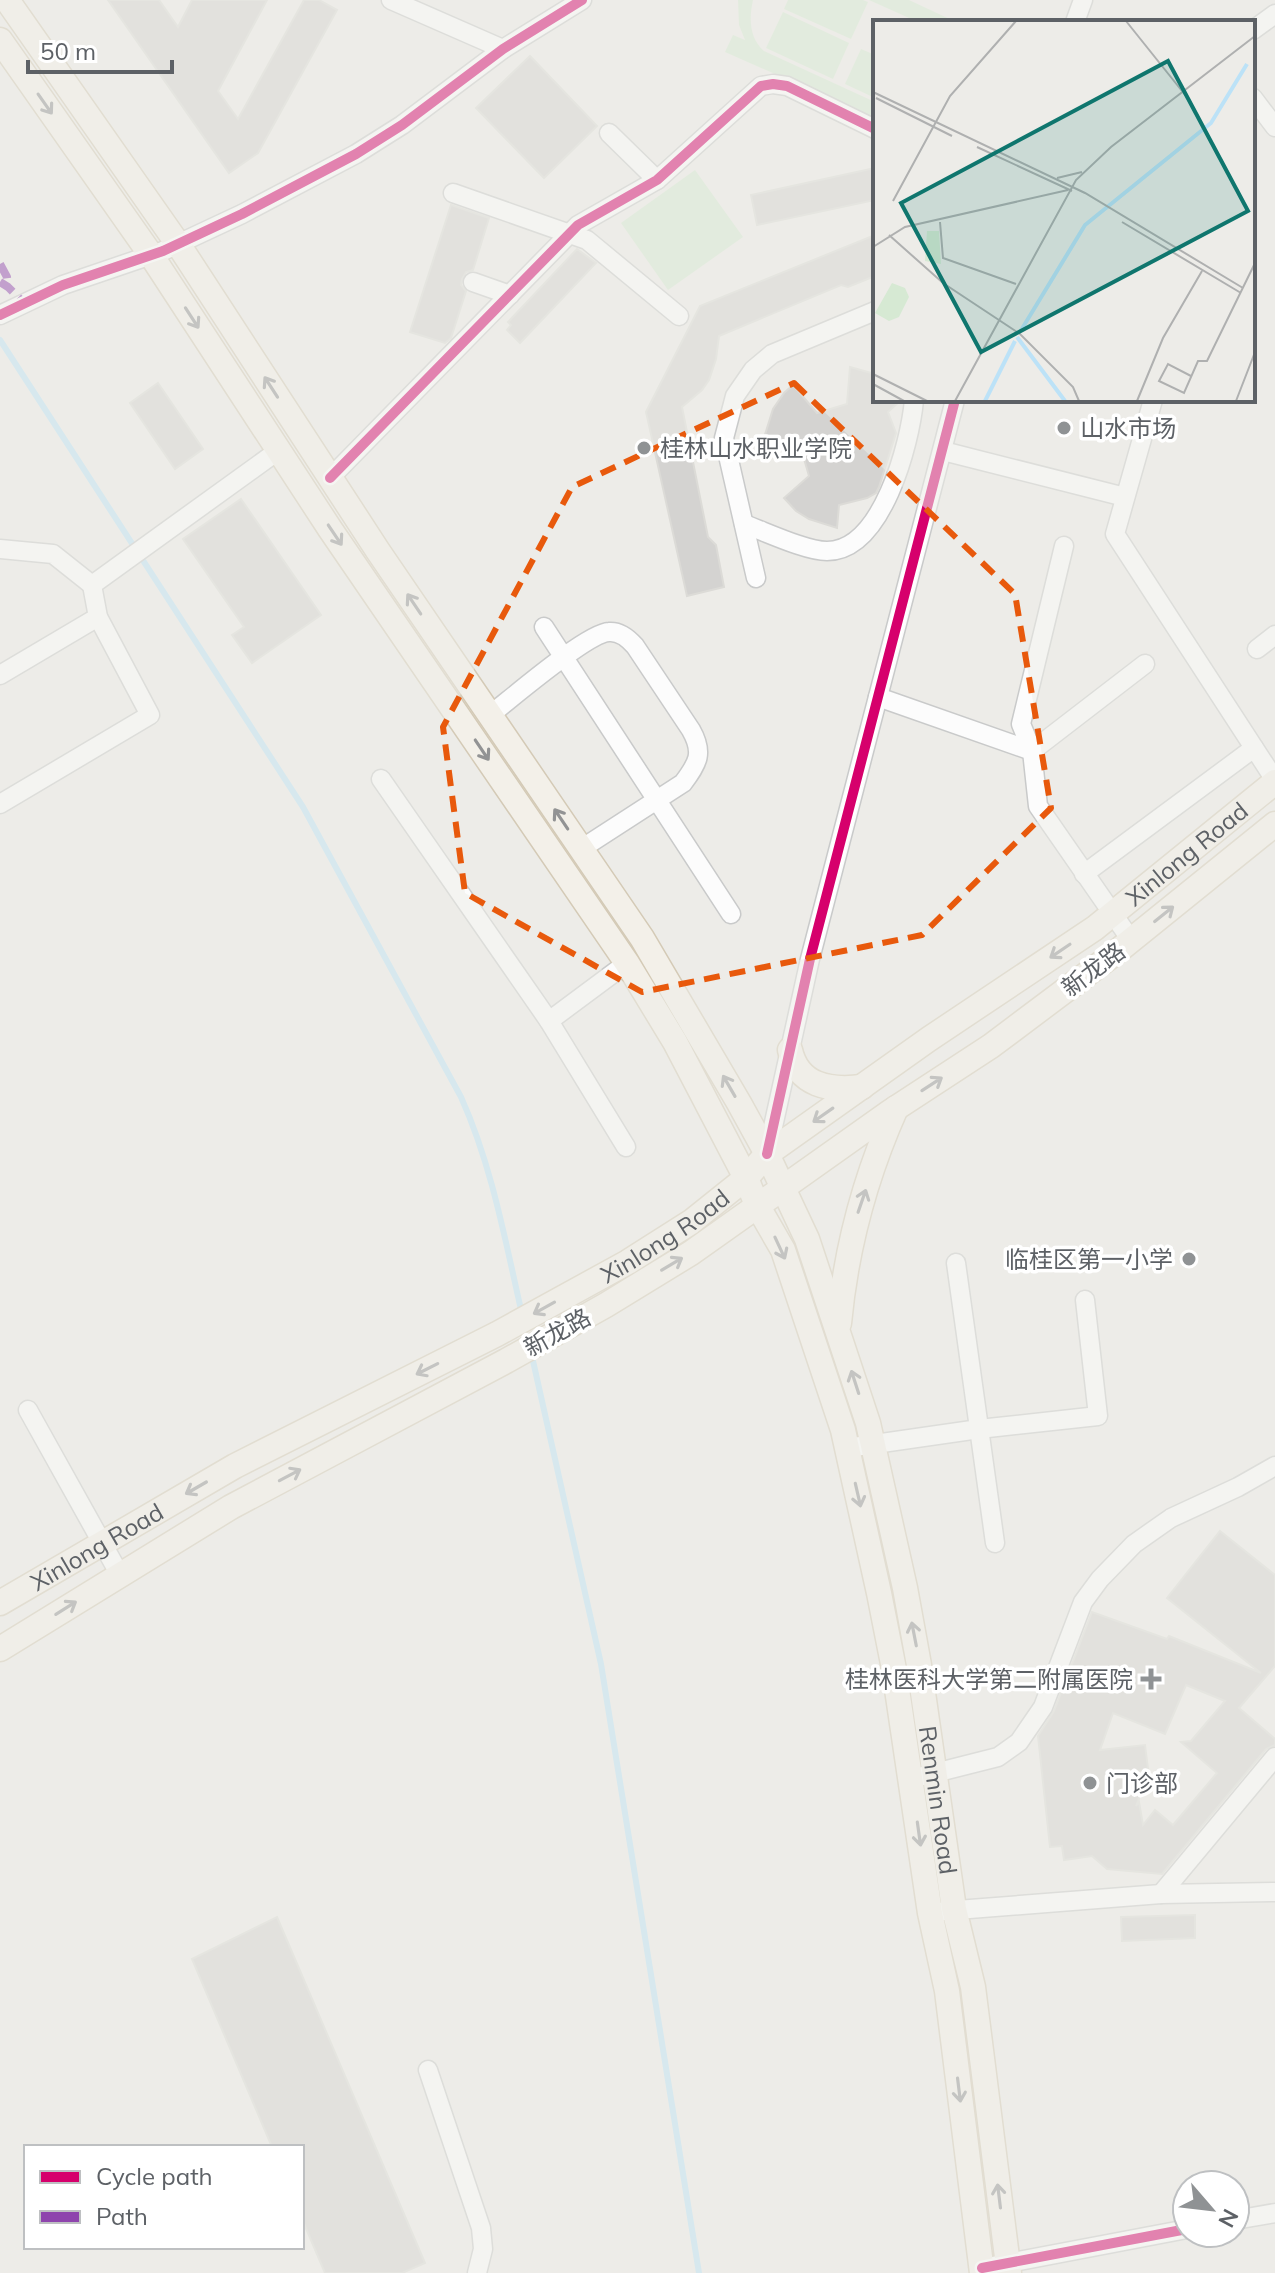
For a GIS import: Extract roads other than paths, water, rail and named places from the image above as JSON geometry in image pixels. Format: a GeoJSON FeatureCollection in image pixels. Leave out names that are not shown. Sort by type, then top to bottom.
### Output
{"type":"FeatureCollection","features":[{"type":"Feature","properties":{"kind":"main road","name":"Renmin Road"},"geometry":{"type":"LineString","coordinates":[[7,0],[178,244],[330,478],[642,938],[767,1154],[807,1239],[868,1423],[905,1588],[936,1774],[954,1909],[973,1987],[1008,2268]]}},
{"type":"Feature","properties":{"kind":"main road","name":"Renmin Road"},"geometry":{"type":"LineString","coordinates":[[0,40],[151,255],[279,450],[627,963],[675,1042],[783,1250],[843,1430],[879,1593],[911,1778],[930,1913],[947,1991],[982,2270]]}},
{"type":"Feature","properties":{"kind":"main road","name":"Xinlong Road"},"geometry":{"type":"LineString","coordinates":[[0,1603],[235,1466],[497,1334],[628,1262],[691,1222],[746,1178],[767,1154],[929,1039],[1095,928],[1275,781]]}},
{"type":"Feature","properties":{"kind":"main road","name":"新龙路"},"geometry":{"type":"LineString","coordinates":[[0,1649],[231,1507],[506,1361],[691,1253],[991,1046],[1131,940],[1275,824]]}},
{"type":"Feature","properties":{"kind":"main road"},"geometry":{"type":"LineString","coordinates":[[790,1050],[793,1065],[811,1082],[840,1090],[862,1087]]}},
{"type":"Feature","properties":{"kind":"main road"},"geometry":{"type":"LineString","coordinates":[[838,1333],[842,1294],[857,1218],[897,1108]]}},
{"type":"Feature","properties":{"kind":"street"},"geometry":{"type":"LineString","coordinates":[[391,0],[503,49]]}},
{"type":"Feature","properties":{"kind":"street"},"geometry":{"type":"LineString","coordinates":[[0,315],[63,285],[178,244],[356,154],[402,125],[503,49],[582,0]]}},
{"type":"Feature","properties":{"kind":"street"},"geometry":{"type":"LineString","coordinates":[[1076,20],[1083,0]]}},
{"type":"Feature","properties":{"kind":"street"},"geometry":{"type":"LineString","coordinates":[[1255,29],[1275,14]]}},
{"type":"Feature","properties":{"kind":"street"},"geometry":{"type":"LineString","coordinates":[[330,478],[570,233],[586,219],[657,180],[761,86],[787,86],[873,128]]}},
{"type":"Feature","properties":{"kind":"street"},"geometry":{"type":"LineString","coordinates":[[1255,101],[1275,127]]}},
{"type":"Feature","properties":{"kind":"street"},"geometry":{"type":"LineString","coordinates":[[609,133],[657,180]]}},
{"type":"Feature","properties":{"kind":"street"},"geometry":{"type":"LineString","coordinates":[[453,193],[587,240],[679,316]]}},
{"type":"Feature","properties":{"kind":"street"},"geometry":{"type":"LineString","coordinates":[[473,282],[510,295]]}},
{"type":"Feature","properties":{"kind":"street"},"geometry":{"type":"LineString","coordinates":[[756,578],[724,438],[735,396],[753,370],[772,354],[873,312]]}},
{"type":"Feature","properties":{"kind":"street"},"geometry":{"type":"LineString","coordinates":[[744,524],[823,551],[843,549],[855,542],[869,526],[894,483],[908,440],[914,402]]}},
{"type":"Feature","properties":{"kind":"street"},"geometry":{"type":"LineString","coordinates":[[767,1154],[810,959],[955,402]]}},
{"type":"Feature","properties":{"kind":"street"},"geometry":{"type":"LineString","coordinates":[[1152,402],[1115,534],[1275,781]]}},
{"type":"Feature","properties":{"kind":"street"},"geometry":{"type":"LineString","coordinates":[[92,585],[279,450]]}},
{"type":"Feature","properties":{"kind":"street"},"geometry":{"type":"LineString","coordinates":[[943,451],[1125,497]]}},
{"type":"Feature","properties":{"kind":"street"},"geometry":{"type":"LineString","coordinates":[[1064,546],[1021,724],[1032,751],[1038,806],[1131,940]]}},
{"type":"Feature","properties":{"kind":"street"},"geometry":{"type":"LineString","coordinates":[[0,549],[53,554],[92,585],[98,617],[150,715],[0,804]]}},
{"type":"Feature","properties":{"kind":"street"},"geometry":{"type":"LineString","coordinates":[[0,675],[98,617]]}},
{"type":"Feature","properties":{"kind":"street"},"geometry":{"type":"LineString","coordinates":[[544,627],[731,914]]}},
{"type":"Feature","properties":{"kind":"street"},"geometry":{"type":"LineString","coordinates":[[490,715],[598,634],[610,631],[627,637],[635,646],[691,730],[699,749],[693,770],[683,783],[581,849]]}},
{"type":"Feature","properties":{"kind":"street"},"geometry":{"type":"LineString","coordinates":[[1257,649],[1275,635]]}},
{"type":"Feature","properties":{"kind":"street"},"geometry":{"type":"LineString","coordinates":[[1032,751],[1145,664]]}},
{"type":"Feature","properties":{"kind":"street"},"geometry":{"type":"LineString","coordinates":[[878,697],[1032,751]]}},
{"type":"Feature","properties":{"kind":"street"},"geometry":{"type":"LineString","coordinates":[[1084,874],[1254,748]]}},
{"type":"Feature","properties":{"kind":"street"},"geometry":{"type":"LineString","coordinates":[[381,779],[549,1021],[626,1147]]}},
{"type":"Feature","properties":{"kind":"street"},"geometry":{"type":"LineString","coordinates":[[549,1021],[627,963]]}},
{"type":"Feature","properties":{"kind":"street"},"geometry":{"type":"LineString","coordinates":[[956,1263],[995,1543]]}},
{"type":"Feature","properties":{"kind":"street"},"geometry":{"type":"LineString","coordinates":[[847,1448],[1098,1416],[1085,1300]]}},
{"type":"Feature","properties":{"kind":"street"},"geometry":{"type":"LineString","coordinates":[[28,1410],[120,1575]]}},
{"type":"Feature","properties":{"kind":"street"},"geometry":{"type":"LineString","coordinates":[[911,1778],[998,1757],[1019,1742],[1043,1707],[1083,1602],[1100,1579],[1134,1544],[1171,1518],[1275,1466]]}},
{"type":"Feature","properties":{"kind":"street"},"geometry":{"type":"LineString","coordinates":[[1161,1894],[1275,1757]]}},
{"type":"Feature","properties":{"kind":"street"},"geometry":{"type":"LineString","coordinates":[[930,1913],[1161,1894],[1275,1892]]}},
{"type":"Feature","properties":{"kind":"street"},"geometry":{"type":"LineString","coordinates":[[428,2070],[481,2228],[483,2249],[477,2273]]}},
{"type":"Feature","properties":{"kind":"street"},"geometry":{"type":"LineString","coordinates":[[1251,2217],[1275,2213]]}},
{"type":"Feature","properties":{"kind":"street"},"geometry":{"type":"LineString","coordinates":[[982,2270],[1008,2268],[1171,2232]]}},
{"type":"Feature","properties":{"kind":"waterway"},"geometry":{"type":"LineString","coordinates":[[0,340],[303,807],[461,1097],[489,1176],[522,1314]]}},
{"type":"Feature","properties":{"kind":"waterway"},"geometry":{"type":"LineString","coordinates":[[531,1352],[601,1664],[699,2273]]}},
{"type":"Feature","properties":{"kind":"place","name":"山水市场"},"geometry":{"type":"Point","coordinates":[1064,428]}},
{"type":"Feature","properties":{"kind":"place","name":"桂林山水职业学院"},"geometry":{"type":"Point","coordinates":[644,448]}},
{"type":"Feature","properties":{"kind":"place","name":"临桂区第一小学"},"geometry":{"type":"Point","coordinates":[1189,1259]}},
{"type":"Feature","properties":{"kind":"place","name":"桂林医科大学第二附属医院"},"geometry":{"type":"Point","coordinates":[1151,1679]}},
{"type":"Feature","properties":{"kind":"place","name":"门诊部"},"geometry":{"type":"Point","coordinates":[1090,1783]}}]}
